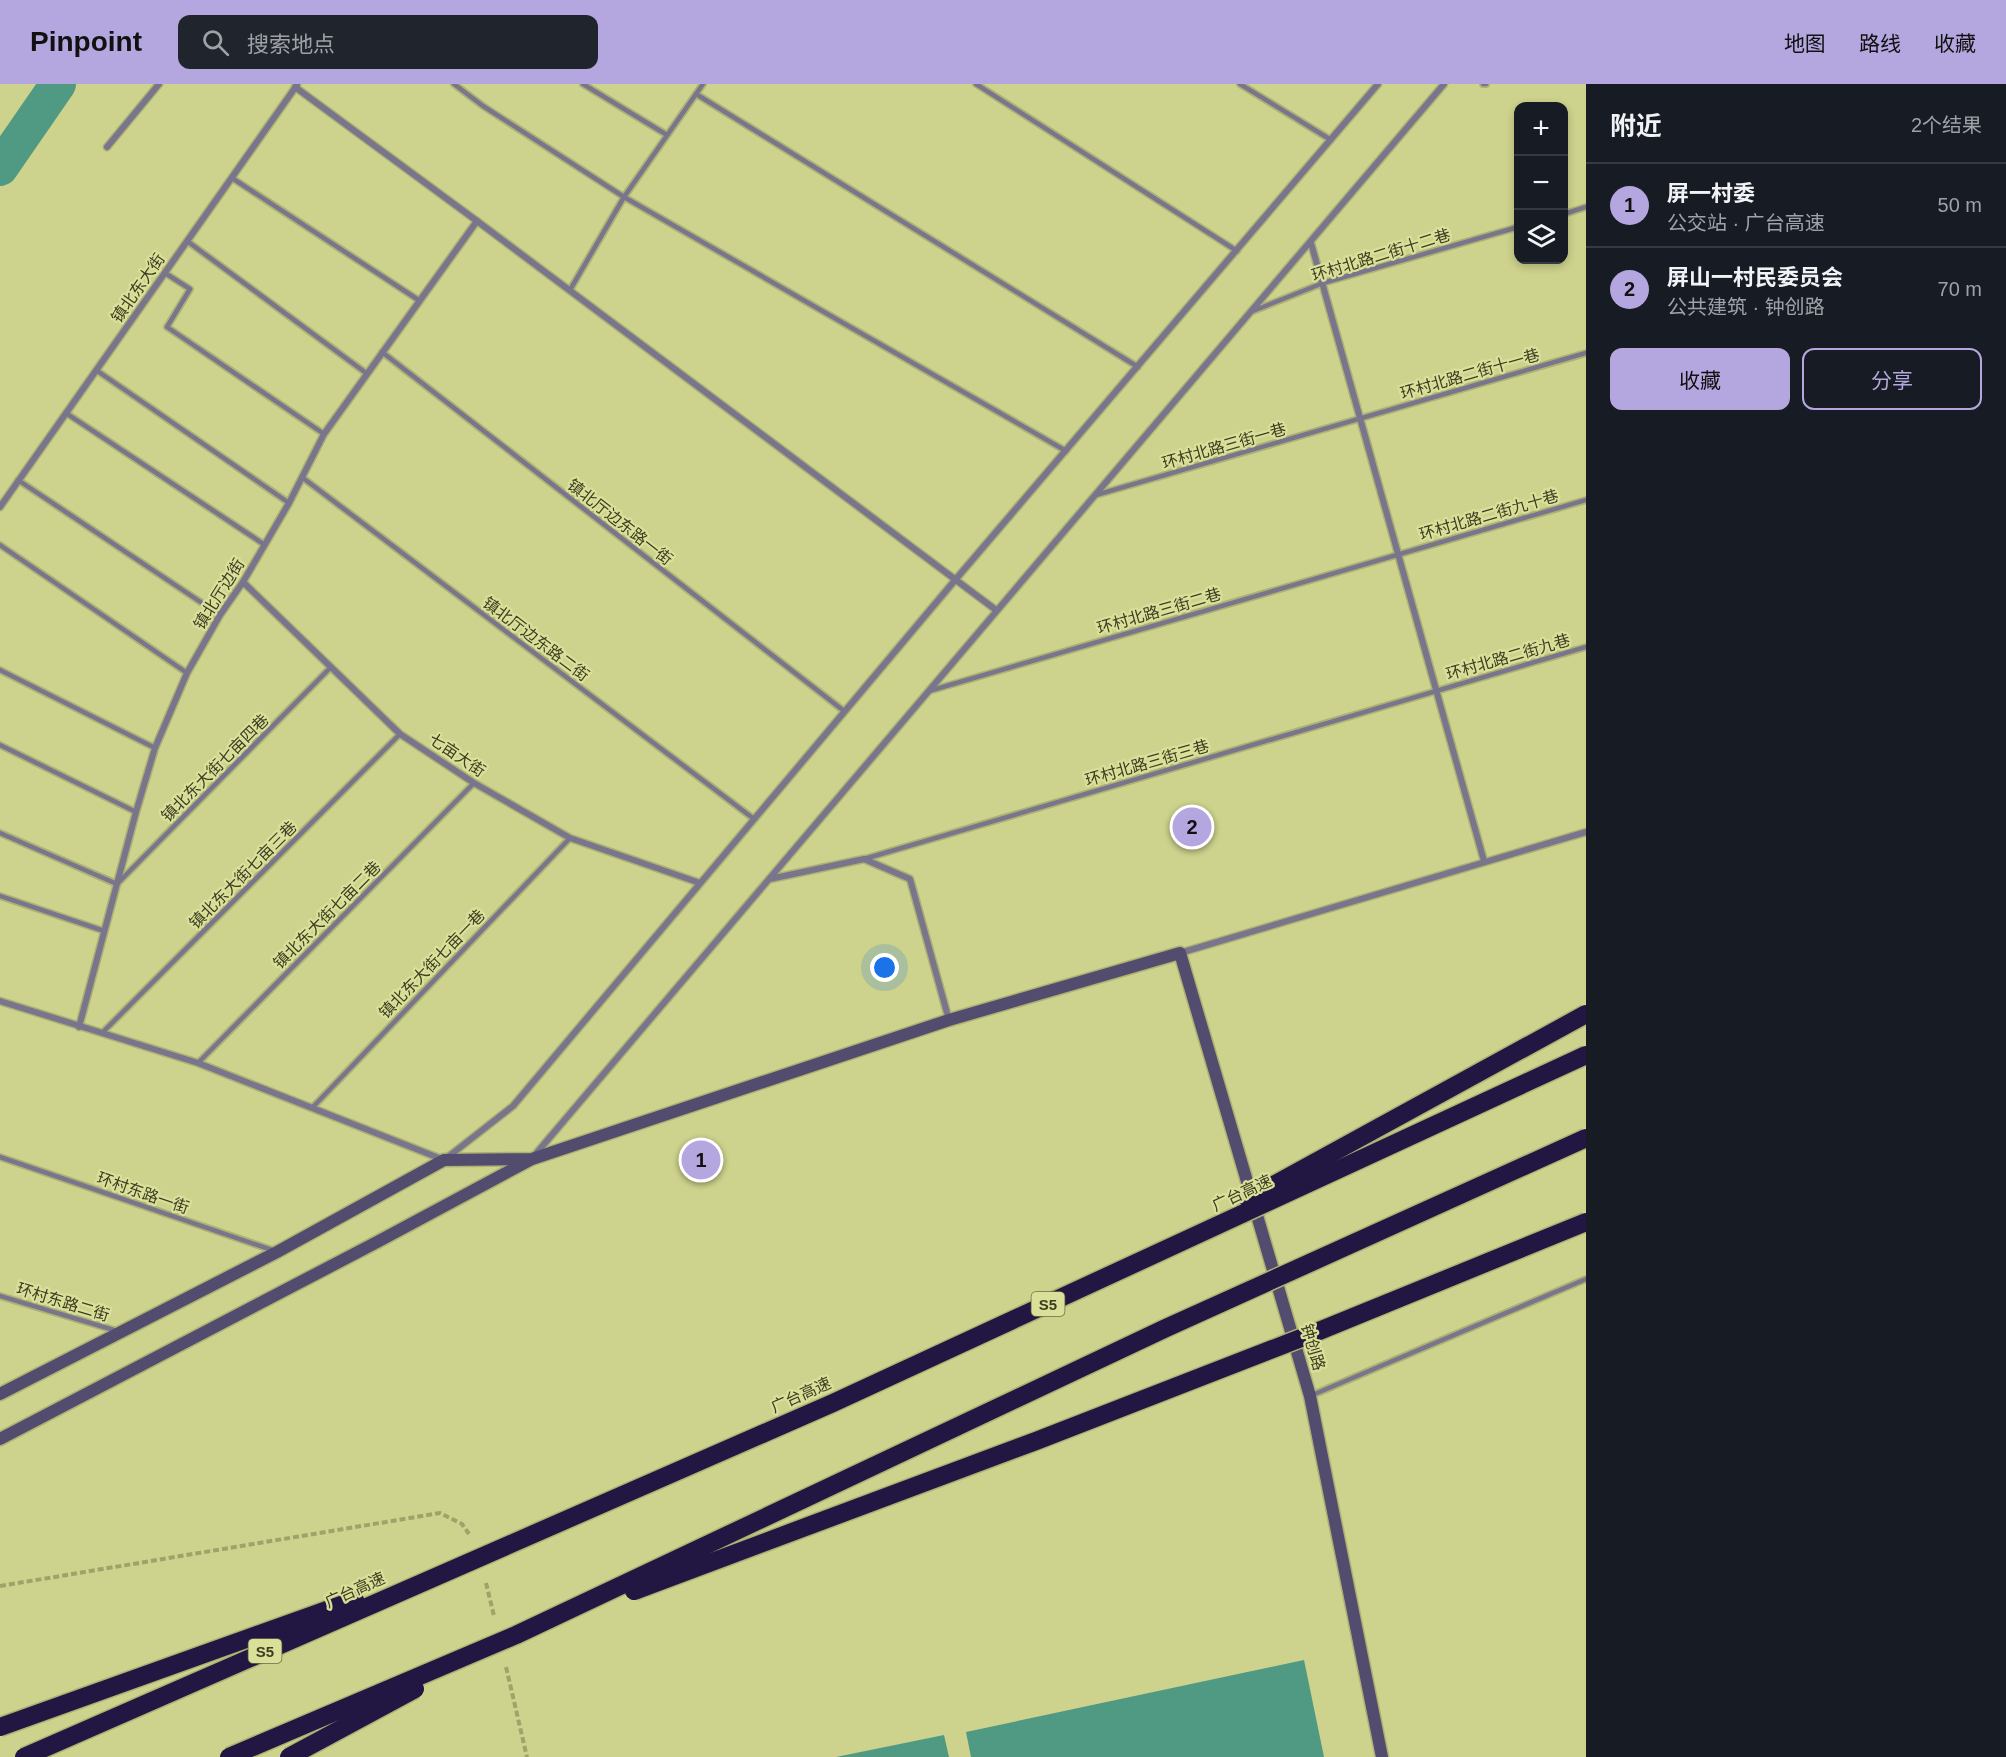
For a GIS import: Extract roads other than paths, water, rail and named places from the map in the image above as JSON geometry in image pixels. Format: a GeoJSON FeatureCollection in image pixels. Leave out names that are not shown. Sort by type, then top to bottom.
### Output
{"type":"FeatureCollection","features":[{"type":"Feature","properties":{"kind":"highway"},"geometry":{"type":"LineString","coordinates":[[1105,1278],[1586,1014]]}},
{"type":"Feature","properties":{"kind":"highway","name":"广台高速"},"geometry":{"type":"LineString","coordinates":[[24,1757],[833,1403],[1586,1055]]}},
{"type":"Feature","properties":{"kind":"highway"},"geometry":{"type":"LineString","coordinates":[[229,1757],[516,1635],[1166,1328],[1586,1138]]}},
{"type":"Feature","properties":{"kind":"highway"},"geometry":{"type":"LineString","coordinates":[[289,1757],[516,1635],[1069,1428],[1319,1331],[1586,1221]]}},
{"type":"Feature","properties":{"kind":"highway"},"geometry":{"type":"LineString","coordinates":[[0,1727],[507,1545]]}},
{"type":"Feature","properties":{"kind":"street"},"geometry":{"type":"LineString","coordinates":[[107,147],[159,84]]}},
{"type":"Feature","properties":{"kind":"street"},"geometry":{"type":"LineString","coordinates":[[0,1394],[277,1252],[444,1160],[513,1106],[844,711],[1378,84]]}},
{"type":"Feature","properties":{"kind":"street"},"geometry":{"type":"LineString","coordinates":[[0,1001],[198,1063],[444,1160],[532,1159],[1444,84]]}},
{"type":"Feature","properties":{"kind":"street"},"geometry":{"type":"LineString","coordinates":[[296,86],[996,610]]}},
{"type":"Feature","properties":{"kind":"street","name":"镇北东大街"},"geometry":{"type":"LineString","coordinates":[[0,507],[296,86]]}},
{"type":"Feature","properties":{"kind":"street","name":"镇北厅边街"},"geometry":{"type":"LineString","coordinates":[[79,1027],[155,748],[187,673],[220,615],[265,545],[303,478],[324,434],[477,221]]}},
{"type":"Feature","properties":{"kind":"street"},"geometry":{"type":"LineString","coordinates":[[1311,243],[1484,861]]}},
{"type":"Feature","properties":{"kind":"street","name":"七亩大街"},"geometry":{"type":"LineString","coordinates":[[243,582],[400,734],[474,783],[570,838],[700,883]]}},
{"type":"Feature","properties":{"kind":"street"},"geometry":{"type":"LineString","coordinates":[[0,1439],[532,1159],[950,1020],[1586,832]]}},
{"type":"Feature","properties":{"kind":"street"},"geometry":{"type":"LineString","coordinates":[[770,879],[864,859],[910,879],[950,1020]]}},
{"type":"Feature","properties":{"kind":"street","name":"钟创路"},"geometry":{"type":"LineString","coordinates":[[1180,953],[1310,1396],[1382,1757]]}},
{"type":"Feature","properties":{"kind":"lane"},"geometry":{"type":"LineString","coordinates":[[454,84],[483,106],[624,197],[1066,451]]}},
{"type":"Feature","properties":{"kind":"lane"},"geometry":{"type":"LineString","coordinates":[[583,84],[667,135]]}},
{"type":"Feature","properties":{"kind":"lane"},"geometry":{"type":"LineString","coordinates":[[570,290],[624,197],[703,84]]}},
{"type":"Feature","properties":{"kind":"lane"},"geometry":{"type":"LineString","coordinates":[[976,84],[1237,251]]}},
{"type":"Feature","properties":{"kind":"lane"},"geometry":{"type":"LineString","coordinates":[[1240,84],[1331,140]]}},
{"type":"Feature","properties":{"kind":"lane"},"geometry":{"type":"LineString","coordinates":[[696,94],[1138,367]]}},
{"type":"Feature","properties":{"kind":"lane"},"geometry":{"type":"LineString","coordinates":[[232,178],[420,301]]}},
{"type":"Feature","properties":{"kind":"lane"},"geometry":{"type":"LineString","coordinates":[[1568,212],[1586,207]]}},
{"type":"Feature","properties":{"kind":"lane","name":"环村北路二街十二巷"},"geometry":{"type":"LineString","coordinates":[[1252,312],[1323,283],[1514,228]]}},
{"type":"Feature","properties":{"kind":"lane"},"geometry":{"type":"LineString","coordinates":[[187,241],[366,373]]}},
{"type":"Feature","properties":{"kind":"lane"},"geometry":{"type":"LineString","coordinates":[[165,273],[190,289],[167,327],[324,434]]}},
{"type":"Feature","properties":{"kind":"lane","name":"镇北厅边东路一街"},"geometry":{"type":"LineString","coordinates":[[382,351],[844,711]]}},
{"type":"Feature","properties":{"kind":"lane","name":"环村北路二街十一巷"},"geometry":{"type":"LineString","coordinates":[[1361,418],[1586,353]]}},
{"type":"Feature","properties":{"kind":"lane"},"geometry":{"type":"LineString","coordinates":[[96,370],[289,503]]}},
{"type":"Feature","properties":{"kind":"lane"},"geometry":{"type":"LineString","coordinates":[[66,413],[265,545]]}},
{"type":"Feature","properties":{"kind":"lane","name":"环村北路三街一巷"},"geometry":{"type":"LineString","coordinates":[[1094,496],[1361,418]]}},
{"type":"Feature","properties":{"kind":"lane","name":"镇北厅边东路二街"},"geometry":{"type":"LineString","coordinates":[[303,478],[754,819]]}},
{"type":"Feature","properties":{"kind":"lane"},"geometry":{"type":"LineString","coordinates":[[18,480],[220,615]]}},
{"type":"Feature","properties":{"kind":"lane","name":"环村北路二街九十巷"},"geometry":{"type":"LineString","coordinates":[[1398,554],[1586,500]]}},
{"type":"Feature","properties":{"kind":"lane"},"geometry":{"type":"LineString","coordinates":[[0,545],[187,673]]}},
{"type":"Feature","properties":{"kind":"lane","name":"环村北路三街二巷"},"geometry":{"type":"LineString","coordinates":[[927,692],[1398,554]]}},
{"type":"Feature","properties":{"kind":"lane","name":"环村北路二街九巷"},"geometry":{"type":"LineString","coordinates":[[1436,690],[1586,647]]}},
{"type":"Feature","properties":{"kind":"lane","name":"镇北东大街七亩四巷"},"geometry":{"type":"LineString","coordinates":[[117,884],[330,668]]}},
{"type":"Feature","properties":{"kind":"lane"},"geometry":{"type":"LineString","coordinates":[[0,670],[155,748]]}},
{"type":"Feature","properties":{"kind":"lane","name":"环村北路三街三巷"},"geometry":{"type":"LineString","coordinates":[[864,859],[1436,690]]}},
{"type":"Feature","properties":{"kind":"lane","name":"镇北东大街七亩三巷"},"geometry":{"type":"LineString","coordinates":[[102,1033],[400,734]]}},
{"type":"Feature","properties":{"kind":"lane"},"geometry":{"type":"LineString","coordinates":[[0,746],[136,812]]}},
{"type":"Feature","properties":{"kind":"lane","name":"镇北东大街七亩二巷"},"geometry":{"type":"LineString","coordinates":[[198,1063],[474,783]]}},
{"type":"Feature","properties":{"kind":"lane"},"geometry":{"type":"LineString","coordinates":[[0,833],[117,884]]}},
{"type":"Feature","properties":{"kind":"lane","name":"镇北东大街七亩一巷"},"geometry":{"type":"LineString","coordinates":[[313,1107],[570,838]]}},
{"type":"Feature","properties":{"kind":"lane"},"geometry":{"type":"LineString","coordinates":[[0,896],[104,931]]}},
{"type":"Feature","properties":{"kind":"lane","name":"环村东路一街"},"geometry":{"type":"LineString","coordinates":[[0,1157],[277,1252]]}},
{"type":"Feature","properties":{"kind":"lane"},"geometry":{"type":"LineString","coordinates":[[1310,1396],[1586,1279]]}},
{"type":"Feature","properties":{"kind":"lane","name":"环村东路二街"},"geometry":{"type":"LineString","coordinates":[[0,1296],[119,1332]]}},
{"type":"Feature","properties":{"kind":"water"},"geometry":{"type":"Polygon","coordinates":[[[1304,1660],[1324,1757],[971,1757],[966,1732],[1304,1660]]]}},
{"type":"Feature","properties":{"kind":"water"},"geometry":{"type":"Polygon","coordinates":[[[944,1735],[949,1757],[836,1757],[944,1735]]]}},
{"type":"Feature","properties":{"kind":"waterway"},"geometry":{"type":"LineString","coordinates":[[0,168],[58,84]]}},
{"type":"Feature","properties":{"kind":"place","name":"屏山一村民委员会"},"geometry":{"type":"Point","coordinates":[1192,827]}},
{"type":"Feature","properties":{"kind":"place","name":"屏一村委"},"geometry":{"type":"Point","coordinates":[701,1160]}}]}
